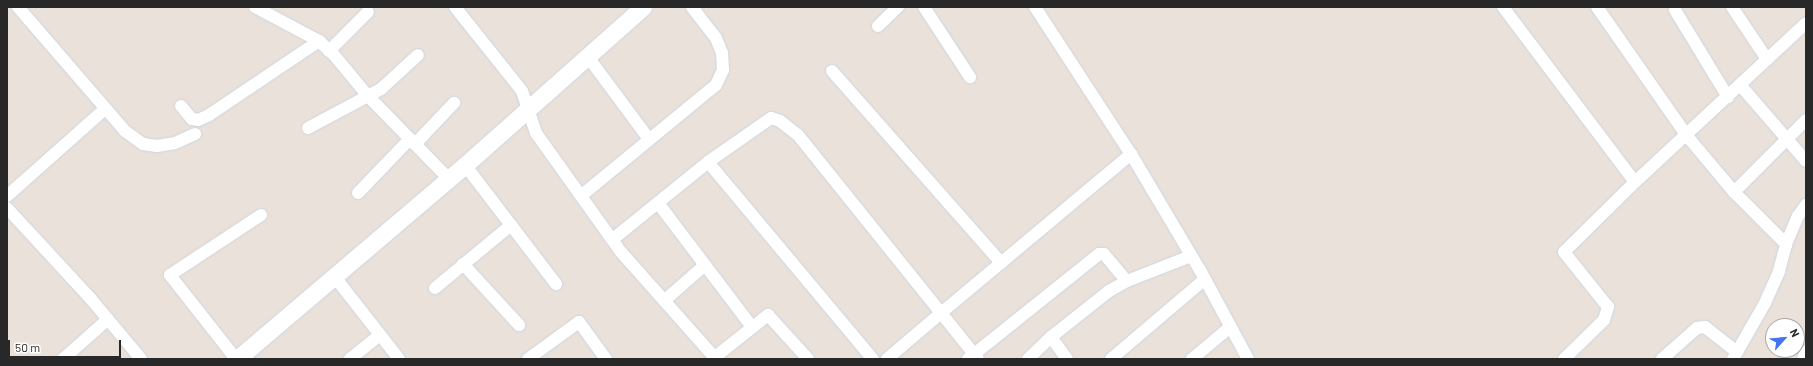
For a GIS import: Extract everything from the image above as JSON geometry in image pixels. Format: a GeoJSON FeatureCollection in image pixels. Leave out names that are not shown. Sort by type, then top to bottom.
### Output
{"type":"FeatureCollection","features":[{"type":"Feature","properties":{"kind":"street"},"geometry":{"type":"LineString","coordinates":[[18,7],[125,131],[143,144],[157,146],[174,143],[195,134]]}},
{"type":"Feature","properties":{"kind":"street"},"geometry":{"type":"LineString","coordinates":[[254,7],[319,41],[368,96],[449,179]]}},
{"type":"Feature","properties":{"kind":"street"},"geometry":{"type":"LineString","coordinates":[[455,7],[510,73],[529,108],[536,133],[582,195],[621,252],[716,358],[752,327],[770,315],[808,359]]}},
{"type":"Feature","properties":{"kind":"street"},"geometry":{"type":"LineString","coordinates":[[261,215],[170,275],[236,359],[449,179],[643,7]]}},
{"type":"Feature","properties":{"kind":"street"},"geometry":{"type":"LineString","coordinates":[[582,195],[716,85],[723,70],[722,53],[716,38],[692,7]]}},
{"type":"Feature","properties":{"kind":"street"},"geometry":{"type":"LineString","coordinates":[[878,26],[898,7]]}},
{"type":"Feature","properties":{"kind":"street"},"geometry":{"type":"LineString","coordinates":[[924,7],[970,77]]}},
{"type":"Feature","properties":{"kind":"street"},"geometry":{"type":"LineString","coordinates":[[1035,7],[1131,154],[1205,279],[1248,359]]}},
{"type":"Feature","properties":{"kind":"street"},"geometry":{"type":"LineString","coordinates":[[1503,7],[1635,182]]}},
{"type":"Feature","properties":{"kind":"street"},"geometry":{"type":"LineString","coordinates":[[1597,7],[1687,136],[1734,192],[1786,244]]}},
{"type":"Feature","properties":{"kind":"street"},"geometry":{"type":"LineString","coordinates":[[1732,7],[1767,59]]}},
{"type":"Feature","properties":{"kind":"street"},"geometry":{"type":"LineString","coordinates":[[1675,10],[1728,97]]}},
{"type":"Feature","properties":{"kind":"street"},"geometry":{"type":"LineString","coordinates":[[329,51],[368,12]]}},
{"type":"Feature","properties":{"kind":"street"},"geometry":{"type":"LineString","coordinates":[[1564,359],[1604,320],[1608,307],[1564,252],[1635,182],[1741,86],[1767,59],[1806,23]]}},
{"type":"Feature","properties":{"kind":"street"},"geometry":{"type":"LineString","coordinates":[[181,106],[192,119],[198,120],[209,115],[319,41]]}},
{"type":"Feature","properties":{"kind":"street"},"geometry":{"type":"LineString","coordinates":[[308,128],[381,89],[418,55]]}},
{"type":"Feature","properties":{"kind":"street"},"geometry":{"type":"LineString","coordinates":[[588,57],[649,139]]}},
{"type":"Feature","properties":{"kind":"street"},"geometry":{"type":"LineString","coordinates":[[832,71],[1001,263]]}},
{"type":"Feature","properties":{"kind":"street"},"geometry":{"type":"LineString","coordinates":[[1741,86],[1806,160]]}},
{"type":"Feature","properties":{"kind":"street"},"geometry":{"type":"LineString","coordinates":[[358,193],[454,103]]}},
{"type":"Feature","properties":{"kind":"street"},"geometry":{"type":"LineString","coordinates":[[7,196],[105,109]]}},
{"type":"Feature","properties":{"kind":"street"},"geometry":{"type":"LineString","coordinates":[[613,239],[708,162],[771,118],[780,121],[798,135],[941,313],[973,357],[1099,254],[1104,254],[1127,281]]}},
{"type":"Feature","properties":{"kind":"street"},"geometry":{"type":"LineString","coordinates":[[1734,192],[1806,120]]}},
{"type":"Feature","properties":{"kind":"street"},"geometry":{"type":"LineString","coordinates":[[887,359],[1131,154]]}},
{"type":"Feature","properties":{"kind":"street"},"geometry":{"type":"LineString","coordinates":[[708,162],[874,359]]}},
{"type":"Feature","properties":{"kind":"street"},"geometry":{"type":"LineString","coordinates":[[465,165],[556,284]]}},
{"type":"Feature","properties":{"kind":"street"},"geometry":{"type":"LineString","coordinates":[[658,203],[752,327]]}},
{"type":"Feature","properties":{"kind":"street"},"geometry":{"type":"LineString","coordinates":[[1662,359],[1697,328],[1705,326],[1734,355],[1765,303],[1779,271],[1786,244],[1798,216],[1806,205]]}},
{"type":"Feature","properties":{"kind":"street"},"geometry":{"type":"LineString","coordinates":[[7,208],[108,319],[141,359]]}},
{"type":"Feature","properties":{"kind":"street"},"geometry":{"type":"LineString","coordinates":[[435,288],[511,225]]}},
{"type":"Feature","properties":{"kind":"street"},"geometry":{"type":"LineString","coordinates":[[1028,359],[1051,337],[1109,291],[1127,281],[1191,256]]}},
{"type":"Feature","properties":{"kind":"street"},"geometry":{"type":"LineString","coordinates":[[463,264],[519,325]]}},
{"type":"Feature","properties":{"kind":"street"},"geometry":{"type":"LineString","coordinates":[[665,300],[705,265]]}},
{"type":"Feature","properties":{"kind":"street"},"geometry":{"type":"LineString","coordinates":[[334,276],[399,359]]}},
{"type":"Feature","properties":{"kind":"street"},"geometry":{"type":"LineString","coordinates":[[1111,359],[1205,279]]}},
{"type":"Feature","properties":{"kind":"street"},"geometry":{"type":"LineString","coordinates":[[63,359],[108,319]]}},
{"type":"Feature","properties":{"kind":"street"},"geometry":{"type":"LineString","coordinates":[[528,359],[579,322],[606,359]]}},
{"type":"Feature","properties":{"kind":"street"},"geometry":{"type":"LineString","coordinates":[[1192,359],[1230,327]]}},
{"type":"Feature","properties":{"kind":"street"},"geometry":{"type":"LineString","coordinates":[[350,359],[380,335]]}},
{"type":"Feature","properties":{"kind":"street"},"geometry":{"type":"LineString","coordinates":[[1051,337],[1067,359]]}},
{"type":"Feature","properties":{"kind":"street"},"geometry":{"type":"LineString","coordinates":[[1803,359],[1806,352]]}}]}
